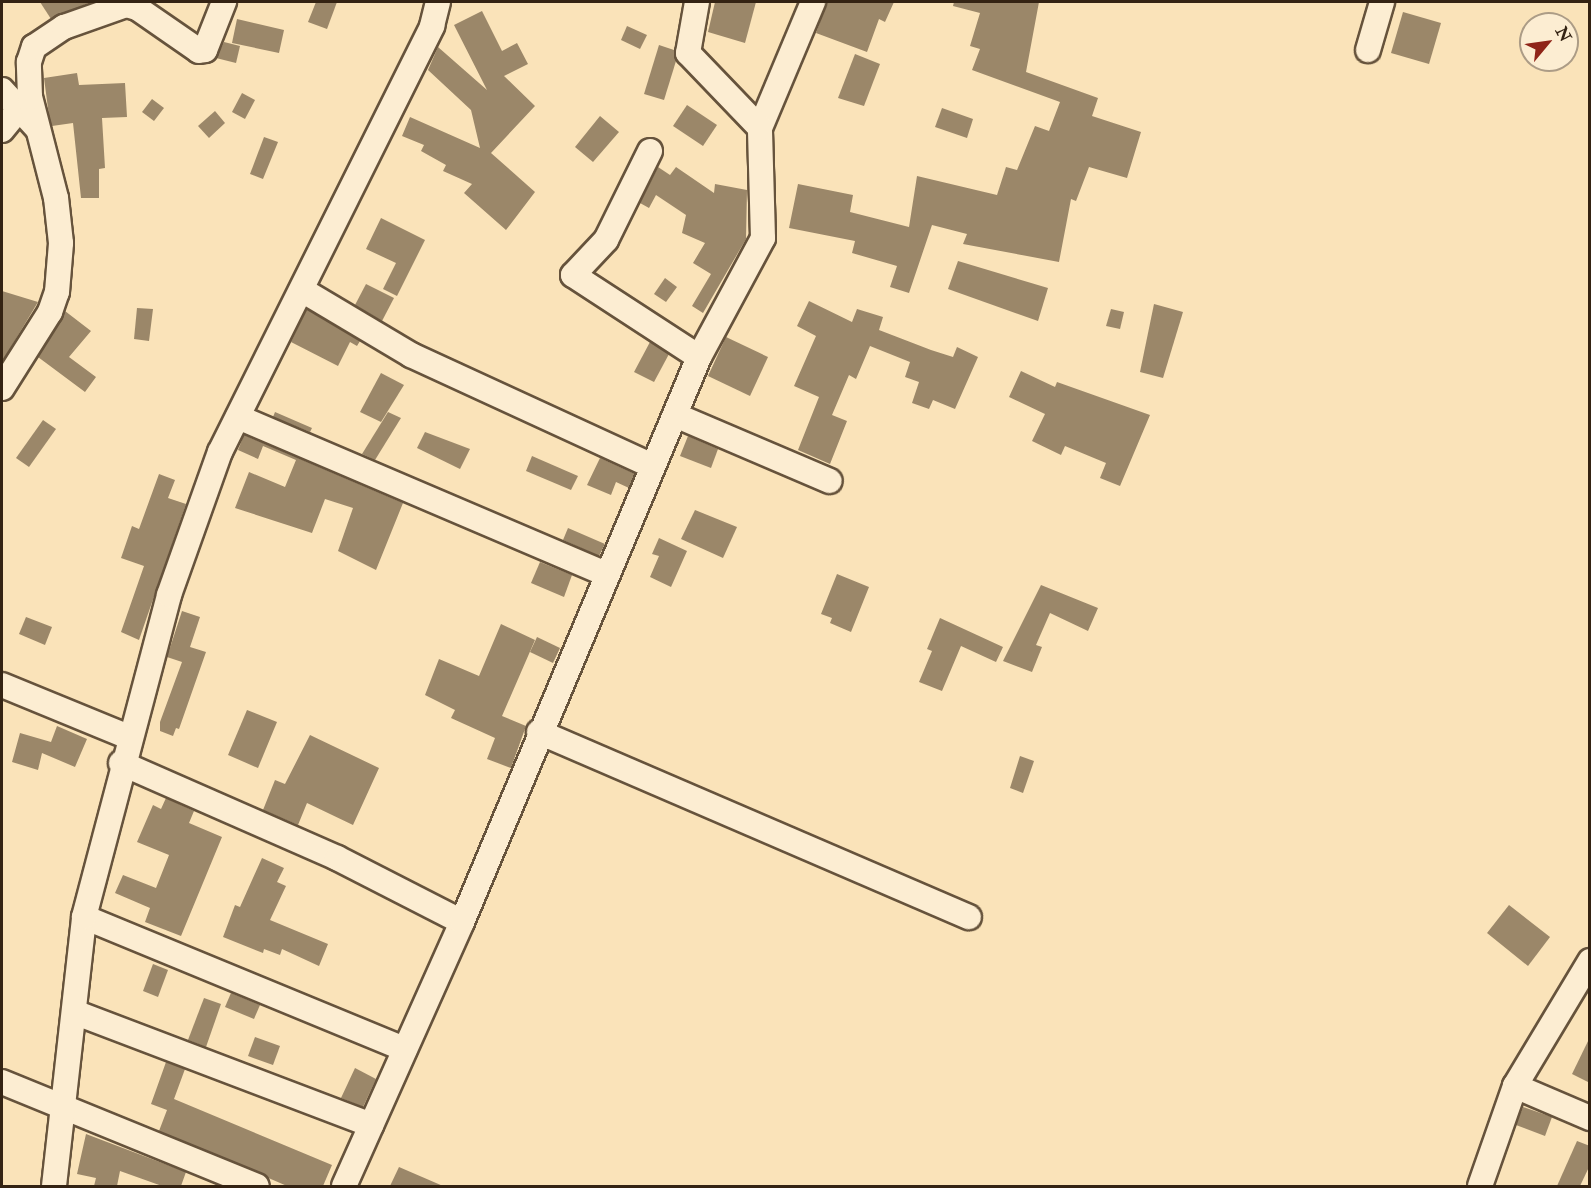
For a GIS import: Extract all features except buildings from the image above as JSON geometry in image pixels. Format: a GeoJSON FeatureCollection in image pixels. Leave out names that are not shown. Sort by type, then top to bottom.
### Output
{"type":"FeatureCollection","features":[{"type":"Feature","properties":{"kind":"street"},"geometry":{"type":"LineString","coordinates":[[2,130],[24,103],[28,62],[34,46],[64,27],[126,5],[137,8],[199,51],[205,50],[224,2]]}},
{"type":"Feature","properties":{"kind":"street"},"geometry":{"type":"LineString","coordinates":[[54,1186],[84,917],[122,763],[169,595],[220,452],[432,26],[438,2]]}},
{"type":"Feature","properties":{"kind":"street"},"geometry":{"type":"LineString","coordinates":[[697,2],[688,53],[760,128]]}},
{"type":"Feature","properties":{"kind":"street"},"geometry":{"type":"LineString","coordinates":[[344,1186],[462,922],[539,732],[699,357],[763,238],[760,128],[813,2]]}},
{"type":"Feature","properties":{"kind":"street"},"geometry":{"type":"LineString","coordinates":[[1368,50],[1382,2]]}},
{"type":"Feature","properties":{"kind":"street"},"geometry":{"type":"LineString","coordinates":[[2,90],[24,103],[38,129],[56,198],[61,243],[57,292],[50,312],[2,388]]}},
{"type":"Feature","properties":{"kind":"street"},"geometry":{"type":"LineString","coordinates":[[650,151],[606,240],[573,275],[699,357]]}},
{"type":"Feature","properties":{"kind":"street"},"geometry":{"type":"LineString","coordinates":[[302,290],[411,355],[652,466]]}},
{"type":"Feature","properties":{"kind":"street"},"geometry":{"type":"LineString","coordinates":[[675,415],[830,481]]}},
{"type":"Feature","properties":{"kind":"street"},"geometry":{"type":"LineString","coordinates":[[238,417],[606,574]]}},
{"type":"Feature","properties":{"kind":"street"},"geometry":{"type":"LineString","coordinates":[[2,685],[129,737]]}},
{"type":"Feature","properties":{"kind":"street"},"geometry":{"type":"LineString","coordinates":[[539,732],[969,917]]}},
{"type":"Feature","properties":{"kind":"street"},"geometry":{"type":"LineString","coordinates":[[122,763],[337,858],[462,922]]}},
{"type":"Feature","properties":{"kind":"street"},"geometry":{"type":"LineString","coordinates":[[84,917],[405,1049]]}},
{"type":"Feature","properties":{"kind":"street"},"geometry":{"type":"LineString","coordinates":[[1480,1186],[1515,1086],[1588,967]]}},
{"type":"Feature","properties":{"kind":"street"},"geometry":{"type":"LineString","coordinates":[[74,1012],[371,1125]]}},
{"type":"Feature","properties":{"kind":"street"},"geometry":{"type":"LineString","coordinates":[[2,1082],[257,1186]]}},
{"type":"Feature","properties":{"kind":"street"},"geometry":{"type":"LineString","coordinates":[[1515,1086],[1590,1118]]}}]}
